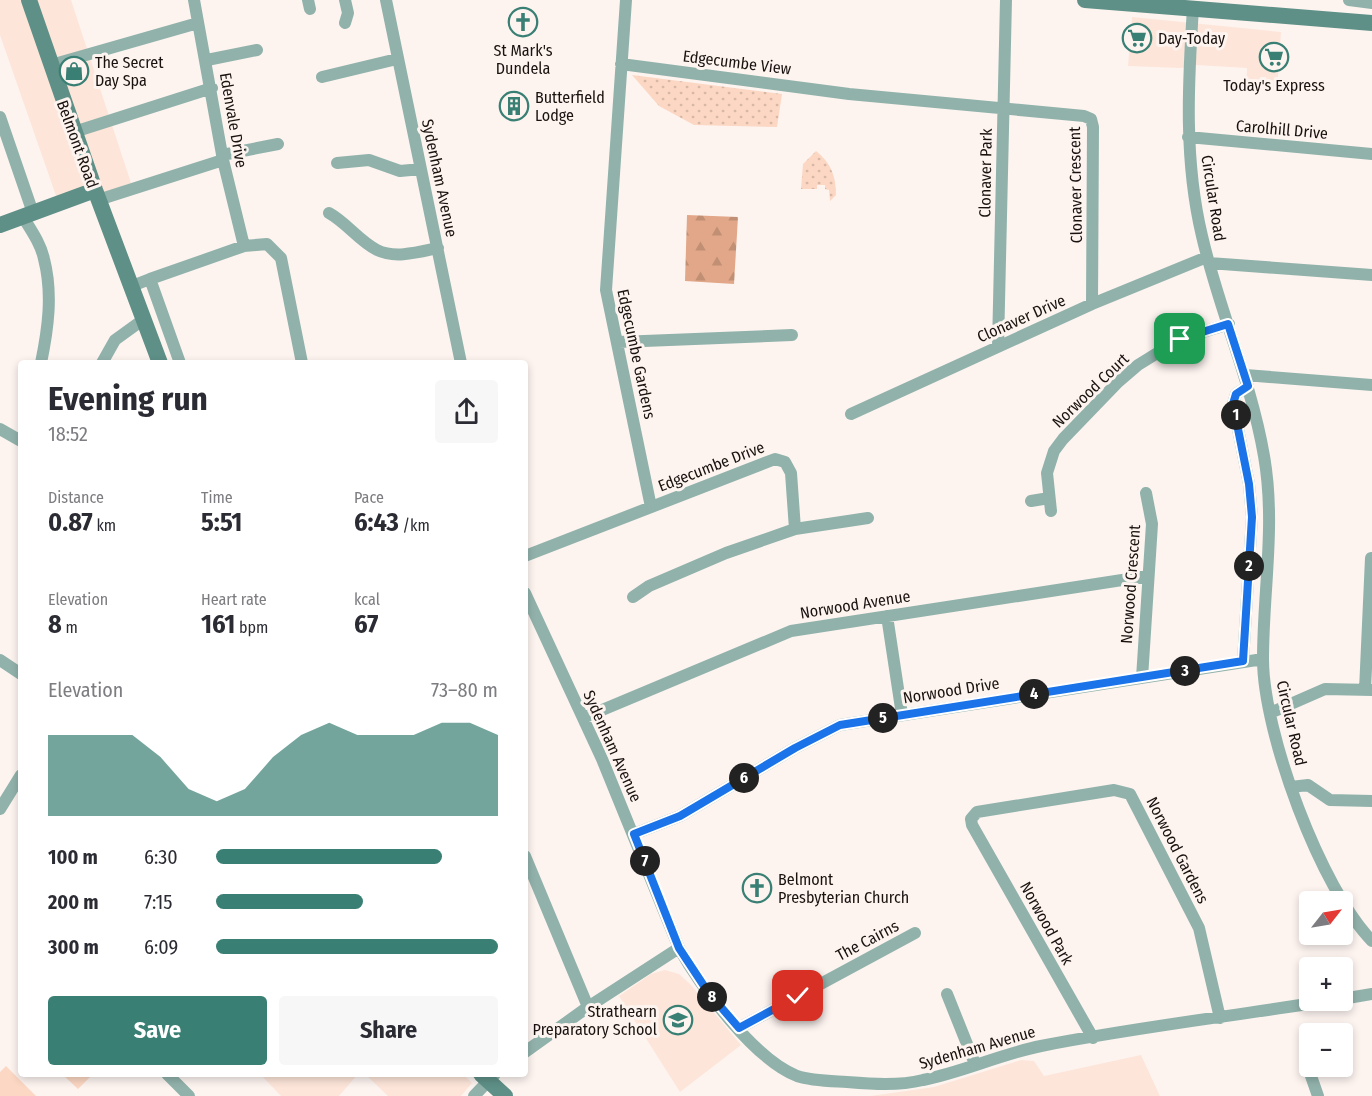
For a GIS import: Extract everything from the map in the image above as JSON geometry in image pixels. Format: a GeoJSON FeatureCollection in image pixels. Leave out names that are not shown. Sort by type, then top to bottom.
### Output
{"type":"FeatureCollection","features":[{"type":"Feature","properties":{"kind":"main road","name":"Belmont Road"},"geometry":{"type":"LineString","coordinates":[[28,0],[96,195],[159,360]]}},
{"type":"Feature","properties":{"kind":"main road"},"geometry":{"type":"LineString","coordinates":[[1085,0],[1196,6],[1372,23]]}},
{"type":"Feature","properties":{"kind":"main road"},"geometry":{"type":"LineString","coordinates":[[0,225],[96,195]]}},
{"type":"Feature","properties":{"kind":"main road"},"geometry":{"type":"LineString","coordinates":[[489,1077],[506,1096]]}},
{"type":"Feature","properties":{"kind":"street","name":"Edenvale Drive"},"geometry":{"type":"LineString","coordinates":[[194,0],[207,60],[223,157],[244,246]]}},
{"type":"Feature","properties":{"kind":"street"},"geometry":{"type":"LineString","coordinates":[[345,0],[348,13],[345,22]]}},
{"type":"Feature","properties":{"kind":"street","name":"Sydenham Avenue"},"geometry":{"type":"LineString","coordinates":[[386,0],[460,360]]}},
{"type":"Feature","properties":{"kind":"street","name":"Edgecumbe Gardens"},"geometry":{"type":"LineString","coordinates":[[626,0],[606,290],[619,342],[651,507]]}},
{"type":"Feature","properties":{"kind":"street","name":"Clonaver Park"},"geometry":{"type":"LineString","coordinates":[[998,346],[1006,0]]}},
{"type":"Feature","properties":{"kind":"street"},"geometry":{"type":"LineString","coordinates":[[1349,0],[1372,3]]}},
{"type":"Feature","properties":{"kind":"street","name":"Circular Road"},"geometry":{"type":"LineString","coordinates":[[1196,6],[1188,137],[1194,195],[1208,260],[1247,381],[1264,456],[1270,496],[1263,659],[1270,713],[1291,788],[1343,902],[1360,929],[1372,941]]}},
{"type":"Feature","properties":{"kind":"street"},"geometry":{"type":"LineString","coordinates":[[51,64],[198,23]]}},
{"type":"Feature","properties":{"kind":"street"},"geometry":{"type":"LineString","coordinates":[[207,60],[257,50]]}},
{"type":"Feature","properties":{"kind":"street"},"geometry":{"type":"LineString","coordinates":[[321,77],[398,58]]}},
{"type":"Feature","properties":{"kind":"street","name":"Edgecumbe View"},"geometry":{"type":"LineString","coordinates":[[621,64],[849,94],[1002,109]]}},
{"type":"Feature","properties":{"kind":"street"},"geometry":{"type":"LineString","coordinates":[[74,132],[212,88]]}},
{"type":"Feature","properties":{"kind":"street","name":"Clonaver Crescent"},"geometry":{"type":"LineString","coordinates":[[1002,109],[1084,116],[1091,119],[1093,127],[1092,304]]}},
{"type":"Feature","properties":{"kind":"street"},"geometry":{"type":"LineString","coordinates":[[0,117],[46,268],[49,314],[41,360]]}},
{"type":"Feature","properties":{"kind":"street","name":"Carolhill Drive"},"geometry":{"type":"LineString","coordinates":[[1188,137],[1372,153]]}},
{"type":"Feature","properties":{"kind":"street"},"geometry":{"type":"LineString","coordinates":[[96,195],[223,157],[278,144]]}},
{"type":"Feature","properties":{"kind":"street"},"geometry":{"type":"LineString","coordinates":[[337,163],[369,160],[400,171],[421,169]]}},
{"type":"Feature","properties":{"kind":"street"},"geometry":{"type":"LineString","coordinates":[[329,213],[342,220],[368,244],[387,253],[404,254],[438,249]]}},
{"type":"Feature","properties":{"kind":"street"},"geometry":{"type":"LineString","coordinates":[[132,286],[244,246],[267,244],[281,258],[301,360]]}},
{"type":"Feature","properties":{"kind":"street"},"geometry":{"type":"LineString","coordinates":[[1208,260],[1372,275]]}},
{"type":"Feature","properties":{"kind":"street","name":"Clonaver Drive"},"geometry":{"type":"LineString","coordinates":[[851,414],[1092,304],[1208,260]]}},
{"type":"Feature","properties":{"kind":"street"},"geometry":{"type":"LineString","coordinates":[[150,279],[179,360]]}},
{"type":"Feature","properties":{"kind":"street"},"geometry":{"type":"LineString","coordinates":[[104,360],[116,340],[144,319]]}},
{"type":"Feature","properties":{"kind":"street","name":"Norwood Court"},"geometry":{"type":"LineString","coordinates":[[1031,501],[1050,504],[1047,473],[1054,451],[1117,383],[1138,365],[1180,339],[1228,324]]}},
{"type":"Feature","properties":{"kind":"street"},"geometry":{"type":"LineString","coordinates":[[619,342],[792,335]]}},
{"type":"Feature","properties":{"kind":"street"},"geometry":{"type":"LineString","coordinates":[[1243,661],[1252,517],[1249,484],[1233,404],[1236,394],[1247,381],[1372,385]]}},
{"type":"Feature","properties":{"kind":"street"},"geometry":{"type":"LineString","coordinates":[[0,429],[18,439]]}},
{"type":"Feature","properties":{"kind":"street","name":"Edgecumbe Drive"},"geometry":{"type":"LineString","coordinates":[[651,507],[768,461],[779,459],[787,464],[791,473],[795,529]]}},
{"type":"Feature","properties":{"kind":"street","name":"Norwood Crescent"},"geometry":{"type":"LineString","coordinates":[[1142,678],[1152,524],[1146,493]]}},
{"type":"Feature","properties":{"kind":"street"},"geometry":{"type":"LineString","coordinates":[[528,555],[651,507]]}},
{"type":"Feature","properties":{"kind":"street"},"geometry":{"type":"LineString","coordinates":[[633,597],[649,586],[726,553],[795,529],[868,518]]}},
{"type":"Feature","properties":{"kind":"street"},"geometry":{"type":"LineString","coordinates":[[1270,713],[1325,689],[1369,690],[1371,558]]}},
{"type":"Feature","properties":{"kind":"street","name":"Norwood Avenue"},"geometry":{"type":"LineString","coordinates":[[583,718],[791,631],[1148,576]]}},
{"type":"Feature","properties":{"kind":"street","name":"Sydenham Avenue"},"geometry":{"type":"LineString","coordinates":[[528,599],[634,834],[679,948],[708,992],[739,1028],[781,1068],[799,1076],[846,1082],[904,1083],[925,1080],[1040,1046],[1299,1005]]}},
{"type":"Feature","properties":{"kind":"street"},"geometry":{"type":"LineString","coordinates":[[887,616],[902,715]]}},
{"type":"Feature","properties":{"kind":"street","name":"Norwood Drive"},"geometry":{"type":"LineString","coordinates":[[634,834],[680,816],[830,728],[1263,659]]}},
{"type":"Feature","properties":{"kind":"street"},"geometry":{"type":"LineString","coordinates":[[0,660],[18,672]]}},
{"type":"Feature","properties":{"kind":"street"},"geometry":{"type":"LineString","coordinates":[[0,809],[18,780]]}},
{"type":"Feature","properties":{"kind":"street"},"geometry":{"type":"LineString","coordinates":[[1291,788],[1308,785],[1330,800],[1372,801]]}},
{"type":"Feature","properties":{"kind":"street","name":"Norwood Gardens"},"geometry":{"type":"LineString","coordinates":[[972,825],[972,816],[980,811],[1114,790],[1130,794],[1198,928],[1220,1018]]}},
{"type":"Feature","properties":{"kind":"street","name":"Norwood Park"},"geometry":{"type":"LineString","coordinates":[[972,825],[1093,1038]]}},
{"type":"Feature","properties":{"kind":"street"},"geometry":{"type":"LineString","coordinates":[[528,863],[588,1007]]}},
{"type":"Feature","properties":{"kind":"street","name":"The Cairns"},"geometry":{"type":"LineString","coordinates":[[739,1028],[915,933]]}},
{"type":"Feature","properties":{"kind":"street"},"geometry":{"type":"LineString","coordinates":[[528,1050],[588,1007],[679,948]]}},
{"type":"Feature","properties":{"kind":"street"},"geometry":{"type":"LineString","coordinates":[[946,994],[975,1064]]}},
{"type":"Feature","properties":{"kind":"street"},"geometry":{"type":"LineString","coordinates":[[1353,997],[1372,994]]}},
{"type":"Feature","properties":{"kind":"street"},"geometry":{"type":"LineString","coordinates":[[170,1077],[189,1096]]}},
{"type":"Feature","properties":{"kind":"street"},"geometry":{"type":"LineString","coordinates":[[474,1096],[487,1077]]}},
{"type":"Feature","properties":{"kind":"street"},"geometry":{"type":"LineString","coordinates":[[1311,1077],[1318,1096]]}},
{"type":"Feature","properties":{"kind":"street"},"geometry":{"type":"LineString","coordinates":[[843,1096],[846,1082]]}},
{"type":"Feature","properties":{"kind":"shaded area"},"geometry":{"type":"Polygon","coordinates":[[[0,0],[71,0],[131,183],[61,210],[0,35],[0,0]]]}},
{"type":"Feature","properties":{"kind":"shaded area"},"geometry":{"type":"Polygon","coordinates":[[[1132,17],[1281,32],[1277,91],[1246,89],[1247,68],[1196,65],[1181,68],[1128,66],[1132,17]]]}},
{"type":"Feature","properties":{"kind":"shaded area"},"geometry":{"type":"Polygon","coordinates":[[[632,75],[782,94],[777,127],[694,125],[659,106],[632,75]]]}},
{"type":"Feature","properties":{"kind":"shaded area"},"geometry":{"type":"Polygon","coordinates":[[[816,151],[829,165],[834,176],[836,195],[830,201],[829,190],[825,189],[825,185],[817,185],[817,189],[801,189],[803,164],[816,151]]]}},
{"type":"Feature","properties":{"kind":"shaded area","name":"Strathearn Preparatory School"},"geometry":{"type":"Polygon","coordinates":[[[665,970],[679,974],[690,984],[741,1045],[680,1092],[619,996],[651,974],[665,970]]]}},
{"type":"Feature","properties":{"kind":"shaded area"},"geometry":{"type":"Polygon","coordinates":[[[1141,1055],[1160,1096],[871,1096],[934,1087],[1021,1060],[1034,1061],[1044,1076],[1141,1055]]]}},
{"type":"Feature","properties":{"kind":"shaded area"},"geometry":{"type":"Polygon","coordinates":[[[6,1066],[36,1096],[0,1096],[0,1072],[6,1066]]]}},
{"type":"Feature","properties":{"kind":"shaded area"},"geometry":{"type":"Polygon","coordinates":[[[65,1077],[90,1077],[78,1089],[65,1077]]]}},
{"type":"Feature","properties":{"kind":"shaded area"},"geometry":{"type":"Polygon","coordinates":[[[263,1077],[355,1077],[339,1096],[281,1096],[263,1077]]]}},
{"type":"Feature","properties":{"kind":"shaded area"},"geometry":{"type":"Polygon","coordinates":[[[368,1077],[466,1077],[472,1083],[461,1096],[388,1096],[368,1077]]]}},
{"type":"Feature","properties":{"kind":"green space"},"geometry":{"type":"Polygon","coordinates":[[[687,215],[738,217],[734,284],[685,281],[687,215]]]}},
{"type":"Feature","properties":{"kind":"place","name":"St Mark's Dundela"},"geometry":{"type":"Point","coordinates":[523,22]}},
{"type":"Feature","properties":{"kind":"place","name":"Day-Today"},"geometry":{"type":"Point","coordinates":[1137,38]}},
{"type":"Feature","properties":{"kind":"place","name":"Today's Express"},"geometry":{"type":"Point","coordinates":[1274,57]}},
{"type":"Feature","properties":{"kind":"place","name":"The Secret Day Spa"},"geometry":{"type":"Point","coordinates":[74,71]}},
{"type":"Feature","properties":{"kind":"place","name":"Butterfield Lodge"},"geometry":{"type":"Point","coordinates":[514,106]}},
{"type":"Feature","properties":{"kind":"place","name":"Belmont Presbyterian Church"},"geometry":{"type":"Point","coordinates":[757,888]}},
{"type":"Feature","properties":{"kind":"place","name":"Strathearn Preparatory School"},"geometry":{"type":"Point","coordinates":[678,1020]}},
{"type":"Feature","properties":{"kind":"route"},"geometry":{"type":"LineString","coordinates":[[798,996],[739,1028],[692,971],[679,948],[634,834],[680,816],[830,728],[840,725],[1243,661],[1252,517],[1249,484],[1233,398],[1248,386],[1228,324],[1180,339]]}}]}
